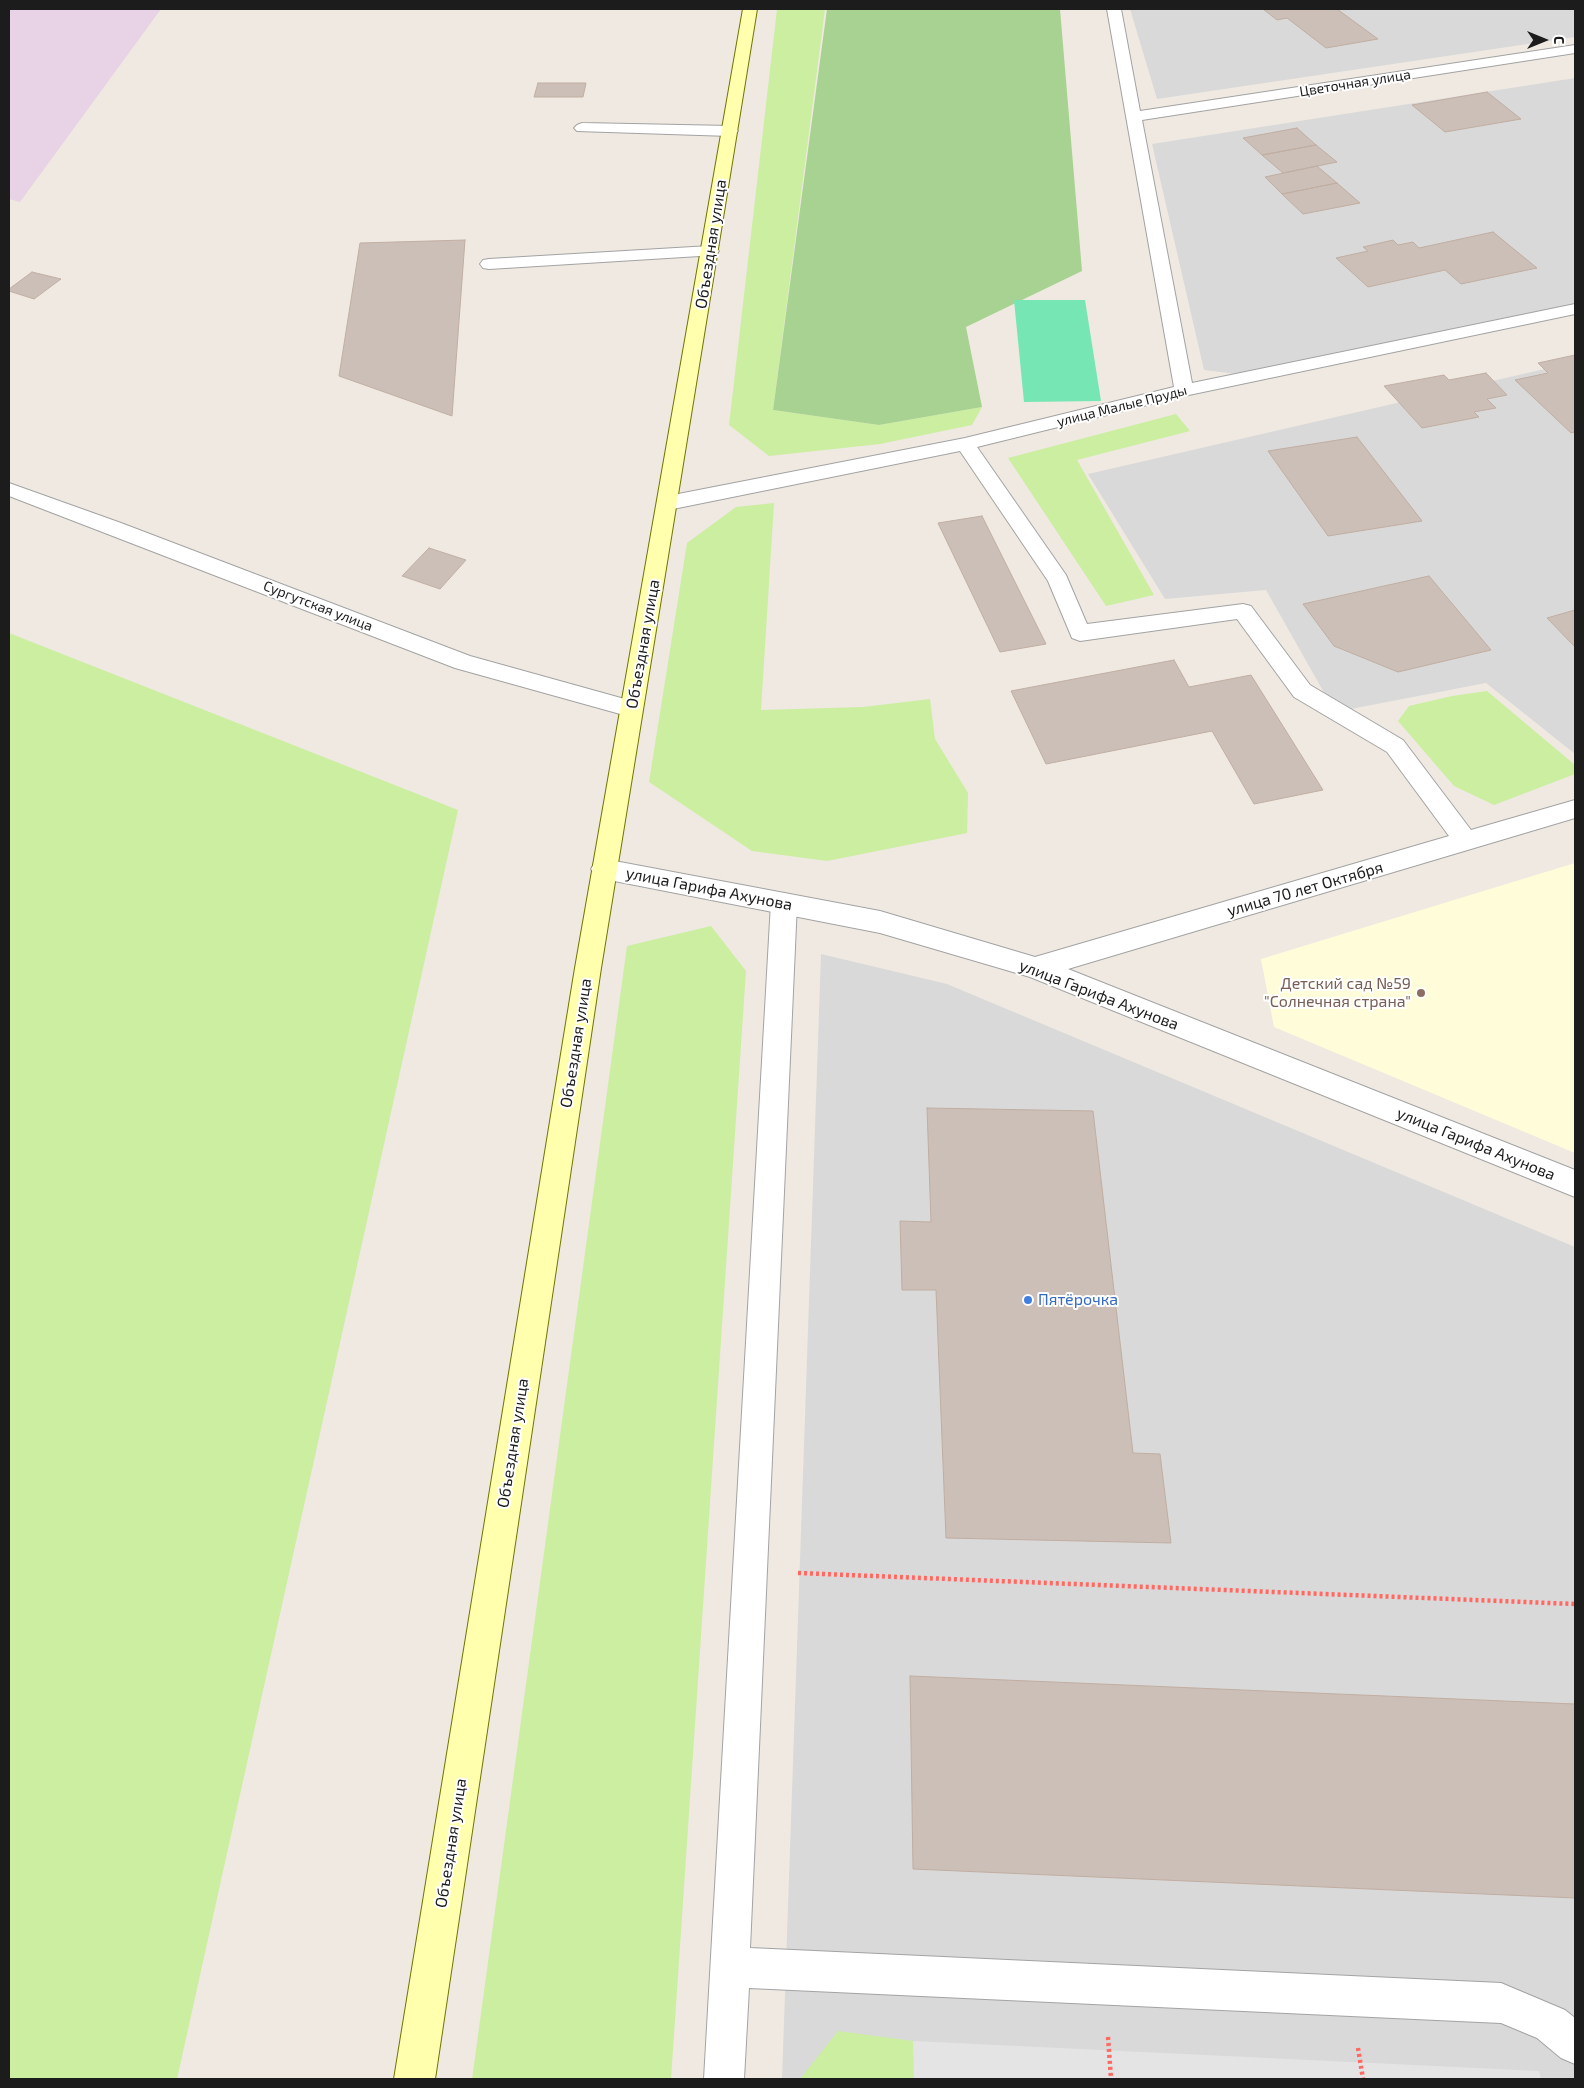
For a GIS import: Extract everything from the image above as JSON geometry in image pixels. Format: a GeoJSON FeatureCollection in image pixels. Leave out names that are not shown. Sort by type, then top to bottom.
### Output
{"type":"FeatureCollection","features":[{"type":"Feature","properties":{"kind":"main road","name":"Объездная улица"},"geometry":{"type":"LineString","coordinates":[[414,2079],[604,869],[668,503],[750,9]]}},
{"type":"Feature","properties":{"kind":"street"},"geometry":{"type":"LineString","coordinates":[[1114,9],[1184,390]]}},
{"type":"Feature","properties":{"kind":"street","name":"Цветочная улица"},"geometry":{"type":"LineString","coordinates":[[1134,117],[1575,49]]}},
{"type":"Feature","properties":{"kind":"street"},"geometry":{"type":"LineString","coordinates":[[582,128],[730,131]]}},
{"type":"Feature","properties":{"kind":"street"},"geometry":{"type":"LineString","coordinates":[[489,264],[710,251]]}},
{"type":"Feature","properties":{"kind":"street","name":"улица Малые Пруды"},"geometry":{"type":"LineString","coordinates":[[668,503],[964,444],[1184,390],[1575,309]]}},
{"type":"Feature","properties":{"kind":"street"},"geometry":{"type":"LineString","coordinates":[[964,444],[1058,580],[1080,633],[1243,611],[1302,691],[1396,746],[1466,841]]}},
{"type":"Feature","properties":{"kind":"street","name":"Сургутская улица"},"geometry":{"type":"LineString","coordinates":[[9,489],[463,662],[631,709]]}},
{"type":"Feature","properties":{"kind":"street","name":"улица 70 лет Октября"},"geometry":{"type":"LineString","coordinates":[[1035,968],[1575,809]]}},
{"type":"Feature","properties":{"kind":"street","name":"улица Гарифа Ахунова"},"geometry":{"type":"LineString","coordinates":[[604,869],[880,922],[1035,968],[1575,1184]]}},
{"type":"Feature","properties":{"kind":"street"},"geometry":{"type":"LineString","coordinates":[[724,2079],[784,903]]}},
{"type":"Feature","properties":{"kind":"street"},"geometry":{"type":"LineString","coordinates":[[730,1967],[1501,2003],[1551,2024],[1575,2044]]}},
{"type":"Feature","properties":{"kind":"path"},"geometry":{"type":"LineString","coordinates":[[750,1571],[1575,1604]]}},
{"type":"Feature","properties":{"kind":"shaded area"},"geometry":{"type":"Polygon","coordinates":[[[9,9],[161,9],[20,202],[9,199],[9,9]]]}},
{"type":"Feature","properties":{"kind":"shaded area"},"geometry":{"type":"Polygon","coordinates":[[[1130,9],[1575,9],[1575,37],[1157,99],[1130,9]]]}},
{"type":"Feature","properties":{"kind":"shaded area"},"geometry":{"type":"Polygon","coordinates":[[[1575,78],[1575,304],[1237,374],[1204,370],[1152,144],[1575,78]]]}},
{"type":"Feature","properties":{"kind":"shaded area"},"geometry":{"type":"Polygon","coordinates":[[[1575,362],[1575,754],[1486,683],[1335,712],[1266,590],[1165,599],[1088,474],[1575,362]]]}},
{"type":"Feature","properties":{"kind":"shaded area","name":"Детский сад №59 \"Солнечная страна\""},"geometry":{"type":"Polygon","coordinates":[[[1575,863],[1575,1153],[1274,1027],[1261,959],[1575,863]]]}},
{"type":"Feature","properties":{"kind":"shaded area"},"geometry":{"type":"Polygon","coordinates":[[[821,954],[947,984],[1575,1247],[1575,2079],[782,2079],[821,954]]]}},
{"type":"Feature","properties":{"kind":"shaded area"},"geometry":{"type":"Polygon","coordinates":[[[913,2041],[1539,2071],[1541,2079],[914,2079],[913,2041]]]}},
{"type":"Feature","properties":{"kind":"green space"},"geometry":{"type":"Polygon","coordinates":[[[777,9],[825,9],[773,410],[879,425],[982,407],[972,425],[880,444],[769,456],[729,425],[777,9]]]}},
{"type":"Feature","properties":{"kind":"green space"},"geometry":{"type":"Polygon","coordinates":[[[827,9],[1060,9],[1082,271],[966,327],[982,407],[879,425],[773,410],[827,9]]]}},
{"type":"Feature","properties":{"kind":"green space"},"geometry":{"type":"Polygon","coordinates":[[[1014,300],[1085,300],[1101,401],[1024,402],[1014,300]]]}},
{"type":"Feature","properties":{"kind":"green space"},"geometry":{"type":"Polygon","coordinates":[[[1176,414],[1190,431],[1077,460],[1154,595],[1106,606],[1008,458],[1176,414]]]}},
{"type":"Feature","properties":{"kind":"green space"},"geometry":{"type":"Polygon","coordinates":[[[774,503],[761,710],[863,707],[930,699],[935,739],[968,793],[967,833],[827,861],[752,851],[649,782],[687,543],[736,507],[774,503]]]}},
{"type":"Feature","properties":{"kind":"green space"},"geometry":{"type":"Polygon","coordinates":[[[9,633],[458,810],[177,2079],[9,2079],[9,633]]]}},
{"type":"Feature","properties":{"kind":"green space"},"geometry":{"type":"Polygon","coordinates":[[[1487,691],[1575,765],[1575,774],[1494,805],[1454,786],[1398,721],[1409,706],[1452,696],[1487,691]]]}},
{"type":"Feature","properties":{"kind":"green space"},"geometry":{"type":"Polygon","coordinates":[[[711,926],[746,971],[671,2079],[472,2079],[627,946],[711,926]]]}},
{"type":"Feature","properties":{"kind":"green space"},"geometry":{"type":"Polygon","coordinates":[[[838,2031],[913,2041],[914,2079],[800,2079],[838,2031]]]}},
{"type":"Feature","properties":{"kind":"building"},"geometry":{"type":"Polygon","coordinates":[[[1263,9],[1337,9],[1378,39],[1326,48],[1287,18],[1277,20],[1263,9]]]}},
{"type":"Feature","properties":{"kind":"building"},"geometry":{"type":"Polygon","coordinates":[[[538,83],[586,83],[583,97],[534,97],[538,83]]]}},
{"type":"Feature","properties":{"kind":"building"},"geometry":{"type":"Polygon","coordinates":[[[1487,92],[1521,119],[1445,132],[1412,105],[1487,92]]]}},
{"type":"Feature","properties":{"kind":"building"},"geometry":{"type":"Polygon","coordinates":[[[1297,128],[1316,145],[1262,155],[1243,138],[1297,128]]]}},
{"type":"Feature","properties":{"kind":"building"},"geometry":{"type":"Polygon","coordinates":[[[1316,145],[1337,162],[1283,173],[1262,155],[1316,145]]]}},
{"type":"Feature","properties":{"kind":"building"},"geometry":{"type":"Polygon","coordinates":[[[1317,166],[1337,183],[1282,194],[1265,177],[1317,166]]]}},
{"type":"Feature","properties":{"kind":"building"},"geometry":{"type":"Polygon","coordinates":[[[1337,183],[1360,203],[1303,214],[1282,194],[1337,183]]]}},
{"type":"Feature","properties":{"kind":"building"},"geometry":{"type":"Polygon","coordinates":[[[1493,232],[1537,268],[1461,284],[1445,270],[1368,287],[1336,258],[1368,251],[1363,247],[1393,240],[1398,245],[1413,242],[1419,248],[1493,232]]]}},
{"type":"Feature","properties":{"kind":"building"},"geometry":{"type":"Polygon","coordinates":[[[465,240],[452,416],[339,376],[360,243],[465,240]]]}},
{"type":"Feature","properties":{"kind":"building"},"geometry":{"type":"Polygon","coordinates":[[[32,272],[61,279],[34,299],[9,291],[9,289],[32,272]]]}},
{"type":"Feature","properties":{"kind":"building"},"geometry":{"type":"Polygon","coordinates":[[[1575,355],[1575,432],[1571,433],[1515,380],[1548,373],[1538,363],[1575,355]]]}},
{"type":"Feature","properties":{"kind":"building"},"geometry":{"type":"Polygon","coordinates":[[[1486,373],[1507,395],[1487,399],[1496,408],[1474,412],[1479,417],[1422,428],[1384,386],[1444,375],[1449,380],[1486,373]]]}},
{"type":"Feature","properties":{"kind":"building"},"geometry":{"type":"Polygon","coordinates":[[[1357,437],[1422,521],[1328,536],[1268,451],[1357,437]]]}},
{"type":"Feature","properties":{"kind":"building"},"geometry":{"type":"Polygon","coordinates":[[[982,516],[1046,644],[1000,652],[938,523],[982,516]]]}},
{"type":"Feature","properties":{"kind":"building"},"geometry":{"type":"Polygon","coordinates":[[[429,548],[466,560],[440,589],[402,576],[429,548]]]}},
{"type":"Feature","properties":{"kind":"building"},"geometry":{"type":"Polygon","coordinates":[[[1429,576],[1491,650],[1398,672],[1334,646],[1303,604],[1429,576]]]}},
{"type":"Feature","properties":{"kind":"building"},"geometry":{"type":"Polygon","coordinates":[[[1575,610],[1575,647],[1547,618],[1575,610]]]}},
{"type":"Feature","properties":{"kind":"building"},"geometry":{"type":"Polygon","coordinates":[[[1174,660],[1189,687],[1251,675],[1323,790],[1254,804],[1212,731],[1046,764],[1011,691],[1174,660]]]}},
{"type":"Feature","properties":{"kind":"building"},"geometry":{"type":"Polygon","coordinates":[[[927,1108],[1093,1111],[1133,1453],[1160,1454],[1171,1543],[946,1538],[936,1290],[902,1290],[900,1221],[931,1222],[927,1108]]]}},
{"type":"Feature","properties":{"kind":"building"},"geometry":{"type":"Polygon","coordinates":[[[910,1676],[1575,1704],[1575,1898],[913,1869],[910,1676]]]}},
{"type":"Feature","properties":{"kind":"place","name":"Детский сад №59 \"Солнечная страна\""},"geometry":{"type":"Point","coordinates":[1421,993]}},
{"type":"Feature","properties":{"kind":"place","name":"Пятёрочка"},"geometry":{"type":"Point","coordinates":[1028,1300]}}]}
